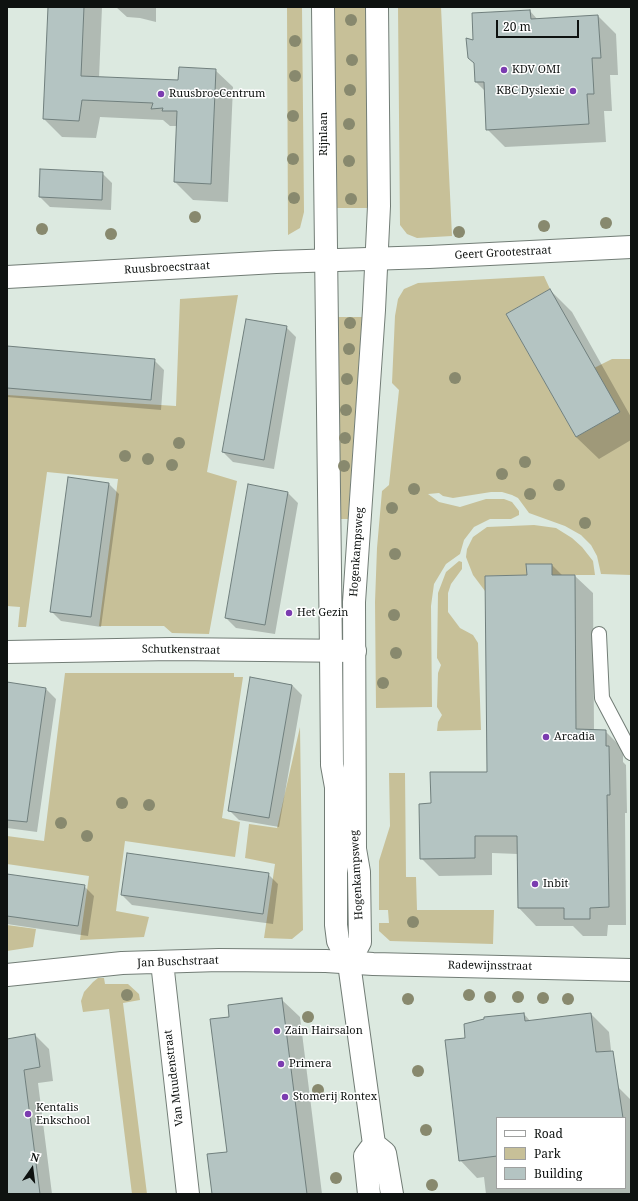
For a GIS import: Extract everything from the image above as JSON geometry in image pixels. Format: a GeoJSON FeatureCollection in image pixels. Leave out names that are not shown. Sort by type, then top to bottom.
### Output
{"type":"FeatureCollection","features":[{"type":"Feature","properties":{"kind":"street","name":"Rijnlaan"},"geometry":{"type":"LineString","coordinates":[[323,7],[326,260]]}},
{"type":"Feature","properties":{"kind":"street"},"geometry":{"type":"LineString","coordinates":[[376,258],[379,206],[377,7]]}},
{"type":"Feature","properties":{"kind":"street","name":"Geert Grootestraat"},"geometry":{"type":"LineString","coordinates":[[326,260],[631,247]]}},
{"type":"Feature","properties":{"kind":"street","name":"Hogenkampsweg"},"geometry":{"type":"LineString","coordinates":[[350,963],[360,942],[359,872],[355,849],[353,743],[355,580],[374,310],[376,258]]}},
{"type":"Feature","properties":{"kind":"street","name":"Ruusbroecstraat"},"geometry":{"type":"LineString","coordinates":[[7,277],[326,260]]}},
{"type":"Feature","properties":{"kind":"street","name":"Hogenkampsweg"},"geometry":{"type":"LineString","coordinates":[[326,260],[332,765],[336,787],[336,926],[338,941],[350,963],[374,1144]]}},
{"type":"Feature","properties":{"kind":"street","name":"Schutkenstraat"},"geometry":{"type":"LineString","coordinates":[[7,652],[172,649],[331,652],[355,651]]}},
{"type":"Feature","properties":{"kind":"street","name":"Jan Buschstraat"},"geometry":{"type":"LineString","coordinates":[[7,975],[91,966],[162,962],[262,960],[350,963]]}},
{"type":"Feature","properties":{"kind":"street","name":"Van Muudenstraat"},"geometry":{"type":"LineString","coordinates":[[162,962],[188,1194]]}},
{"type":"Feature","properties":{"kind":"street","name":"Radewijnsstraat"},"geometry":{"type":"LineString","coordinates":[[350,963],[631,970]]}},
{"type":"Feature","properties":{"kind":"street"},"geometry":{"type":"LineString","coordinates":[[370,1194],[365,1156],[374,1144],[385,1153],[392,1194]]}},
{"type":"Feature","properties":{"kind":"lane"},"geometry":{"type":"LineString","coordinates":[[599,634],[602,698],[631,752]]}},
{"type":"Feature","properties":{"kind":"green space"},"geometry":{"type":"Polygon","coordinates":[[[287,7],[302,7],[304,212],[300,228],[288,235],[287,7]]]}},
{"type":"Feature","properties":{"kind":"green space"},"geometry":{"type":"Polygon","coordinates":[[[334,7],[367,7],[369,208],[337,208],[334,7]]]}},
{"type":"Feature","properties":{"kind":"green space"},"geometry":{"type":"Polygon","coordinates":[[[398,7],[441,7],[452,236],[417,238],[407,234],[400,225],[398,7]]]}},
{"type":"Feature","properties":{"kind":"green space"},"geometry":{"type":"Polygon","coordinates":[[[544,276],[550,289],[506,314],[576,437],[620,412],[594,368],[612,359],[631,359],[631,575],[601,574],[597,556],[591,545],[581,535],[565,526],[529,513],[518,498],[512,495],[502,492],[491,492],[453,498],[443,496],[439,493],[428,494],[439,502],[460,507],[486,499],[504,499],[512,502],[519,511],[519,515],[511,519],[490,519],[474,527],[464,540],[460,554],[446,564],[434,584],[431,606],[432,707],[376,708],[375,602],[377,548],[382,491],[389,485],[399,390],[392,383],[395,316],[398,299],[404,289],[418,283],[544,276]]]}},
{"type":"Feature","properties":{"kind":"green space"},"geometry":{"type":"Polygon","coordinates":[[[238,295],[207,472],[237,481],[209,634],[172,633],[164,626],[99,626],[118,479],[47,472],[26,627],[18,627],[20,607],[7,606],[7,395],[176,406],[180,299],[238,295]]]}},
{"type":"Feature","properties":{"kind":"green space"},"geometry":{"type":"Polygon","coordinates":[[[337,317],[362,317],[348,519],[340,519],[337,317]]]}},
{"type":"Feature","properties":{"kind":"green space"},"geometry":{"type":"Polygon","coordinates":[[[534,525],[556,528],[572,538],[582,547],[593,561],[595,575],[552,575],[552,564],[527,564],[527,575],[485,576],[485,591],[473,575],[466,557],[467,549],[473,537],[487,527],[534,525]]]}},
{"type":"Feature","properties":{"kind":"green space"},"geometry":{"type":"Polygon","coordinates":[[[459,561],[462,562],[462,569],[451,584],[448,593],[448,612],[460,628],[473,635],[478,643],[481,730],[437,731],[438,722],[442,715],[437,707],[438,673],[441,665],[437,658],[438,593],[446,572],[459,561]]]}},
{"type":"Feature","properties":{"kind":"green space"},"geometry":{"type":"Polygon","coordinates":[[[65,673],[234,673],[234,677],[243,677],[222,818],[240,822],[235,857],[125,841],[116,911],[149,917],[144,937],[80,940],[89,876],[7,864],[7,836],[44,841],[65,673]]]}},
{"type":"Feature","properties":{"kind":"green space"},"geometry":{"type":"Polygon","coordinates":[[[300,727],[303,930],[292,939],[264,938],[275,864],[245,858],[249,824],[277,828],[300,727]]]}},
{"type":"Feature","properties":{"kind":"green space"},"geometry":{"type":"Polygon","coordinates":[[[389,773],[405,773],[406,877],[416,877],[417,910],[494,910],[493,944],[390,941],[379,931],[379,923],[389,923],[388,910],[379,910],[379,861],[390,826],[389,773]]]}},
{"type":"Feature","properties":{"kind":"green space"},"geometry":{"type":"Polygon","coordinates":[[[7,925],[36,929],[33,947],[7,951],[7,925]]]}},
{"type":"Feature","properties":{"kind":"green space"},"geometry":{"type":"Polygon","coordinates":[[[98,978],[104,978],[105,984],[128,984],[139,994],[140,1000],[123,1003],[147,1194],[132,1194],[109,1009],[83,1012],[81,1001],[84,992],[98,978]]]}},
{"type":"Feature","properties":{"kind":"building"},"geometry":{"type":"Polygon","coordinates":[[[48,7],[84,7],[81,76],[178,80],[179,67],[216,69],[211,184],[174,182],[177,111],[162,111],[163,108],[151,109],[153,103],[82,100],[79,121],[43,119],[48,7]]]}},
{"type":"Feature","properties":{"kind":"building"},"geometry":{"type":"Polygon","coordinates":[[[530,10],[531,19],[598,15],[601,58],[592,58],[594,94],[587,94],[589,124],[486,130],[484,82],[475,82],[474,63],[468,58],[466,38],[473,40],[472,13],[530,10]]]}},
{"type":"Feature","properties":{"kind":"building"},"geometry":{"type":"Polygon","coordinates":[[[40,169],[103,172],[102,200],[39,197],[40,169]]]}},
{"type":"Feature","properties":{"kind":"building"},"geometry":{"type":"Polygon","coordinates":[[[550,289],[620,412],[576,437],[506,314],[550,289]]]}},
{"type":"Feature","properties":{"kind":"building"},"geometry":{"type":"Polygon","coordinates":[[[246,319],[287,326],[264,460],[222,452],[246,319]]]}},
{"type":"Feature","properties":{"kind":"building"},"geometry":{"type":"Polygon","coordinates":[[[7,346],[155,359],[151,400],[7,388],[7,346]]]}},
{"type":"Feature","properties":{"kind":"building"},"geometry":{"type":"Polygon","coordinates":[[[68,477],[109,483],[91,617],[50,612],[68,477]]]}},
{"type":"Feature","properties":{"kind":"building"},"geometry":{"type":"Polygon","coordinates":[[[248,484],[288,492],[265,625],[225,618],[248,484]]]}},
{"type":"Feature","properties":{"kind":"building","name":"Arcadia"},"geometry":{"type":"Polygon","coordinates":[[[526,564],[552,564],[552,575],[575,575],[576,729],[606,730],[606,746],[609,746],[610,795],[607,795],[609,907],[590,908],[590,919],[564,919],[564,908],[518,908],[517,836],[475,836],[475,858],[420,859],[419,804],[431,803],[430,772],[487,772],[485,576],[527,575],[526,564]]]}},
{"type":"Feature","properties":{"kind":"building"},"geometry":{"type":"Polygon","coordinates":[[[250,677],[292,685],[269,818],[228,811],[250,677]]]}},
{"type":"Feature","properties":{"kind":"building"},"geometry":{"type":"Polygon","coordinates":[[[7,682],[46,688],[27,822],[7,820],[7,682]]]}},
{"type":"Feature","properties":{"kind":"building"},"geometry":{"type":"Polygon","coordinates":[[[127,853],[269,873],[263,914],[121,895],[127,853]]]}},
{"type":"Feature","properties":{"kind":"building"},"geometry":{"type":"Polygon","coordinates":[[[7,874],[85,885],[78,926],[7,916],[7,874]]]}},
{"type":"Feature","properties":{"kind":"building"},"geometry":{"type":"Polygon","coordinates":[[[282,998],[307,1194],[212,1194],[207,1154],[227,1152],[210,1019],[229,1017],[228,1005],[282,998]]]}},
{"type":"Feature","properties":{"kind":"building"},"geometry":{"type":"Polygon","coordinates":[[[524,1013],[525,1021],[591,1013],[596,1052],[613,1051],[623,1117],[496,1117],[496,1156],[459,1161],[445,1040],[465,1038],[464,1024],[484,1019],[484,1017],[524,1013]]]}},
{"type":"Feature","properties":{"kind":"building","name":"Kentalis Enkschool"},"geometry":{"type":"Polygon","coordinates":[[[35,1034],[40,1067],[24,1070],[40,1194],[7,1194],[7,1039],[35,1034]]]}},
{"type":"Feature","properties":{"kind":"place","name":"KDV OMI"},"geometry":{"type":"Point","coordinates":[504,70]}},
{"type":"Feature","properties":{"kind":"place","name":"KBC Dyslexie"},"geometry":{"type":"Point","coordinates":[573,91]}},
{"type":"Feature","properties":{"kind":"place","name":"RuusbroeCentrum"},"geometry":{"type":"Point","coordinates":[161,94]}},
{"type":"Feature","properties":{"kind":"place","name":"Het Gezin"},"geometry":{"type":"Point","coordinates":[289,613]}},
{"type":"Feature","properties":{"kind":"place","name":"Arcadia"},"geometry":{"type":"Point","coordinates":[546,737]}},
{"type":"Feature","properties":{"kind":"place","name":"Inbit"},"geometry":{"type":"Point","coordinates":[535,884]}},
{"type":"Feature","properties":{"kind":"place","name":"Zain Hairsalon"},"geometry":{"type":"Point","coordinates":[277,1031]}},
{"type":"Feature","properties":{"kind":"place","name":"Primera"},"geometry":{"type":"Point","coordinates":[281,1064]}},
{"type":"Feature","properties":{"kind":"place","name":"Stomerij Rontex"},"geometry":{"type":"Point","coordinates":[285,1097]}},
{"type":"Feature","properties":{"kind":"place","name":"Kentalis Enkschool"},"geometry":{"type":"Point","coordinates":[28,1114]}}]}
